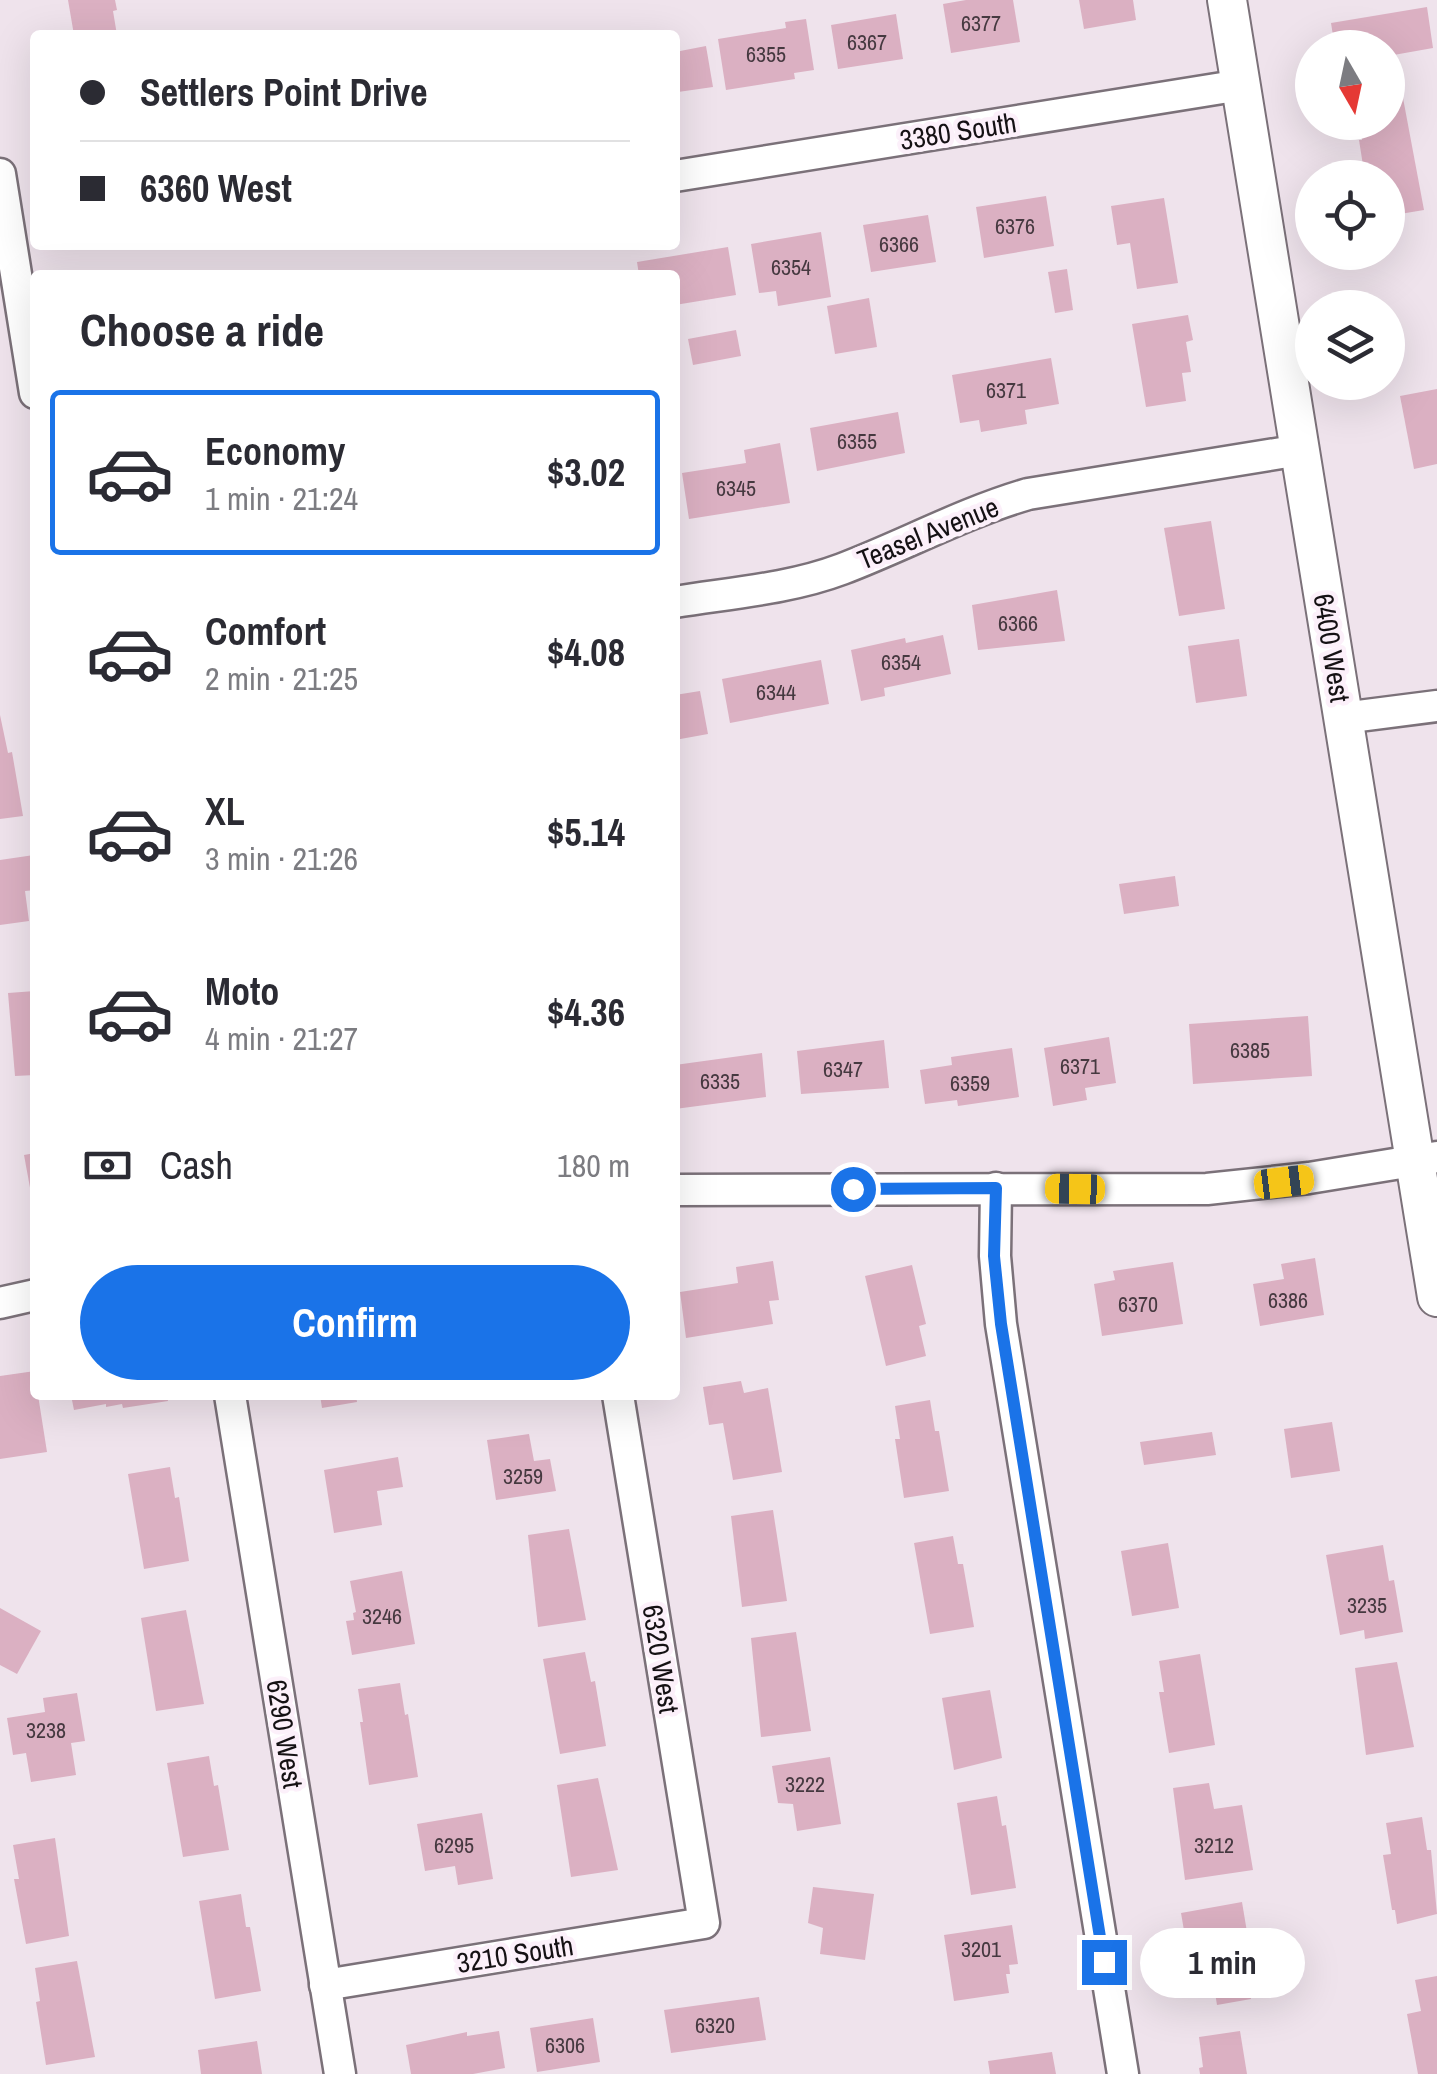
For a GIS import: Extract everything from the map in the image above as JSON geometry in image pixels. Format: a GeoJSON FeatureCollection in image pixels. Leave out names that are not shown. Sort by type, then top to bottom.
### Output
{"type":"FeatureCollection","features":[{"type":"Feature","properties":{"kind":"street","name":"6400 West"},"geometry":{"type":"LineString","coordinates":[[1227,0],[1344,718],[1426,1159],[1437,1296]]}},
{"type":"Feature","properties":{"kind":"street","name":"3380 South"},"geometry":{"type":"LineString","coordinates":[[680,175],[1241,86]]}},
{"type":"Feature","properties":{"kind":"street"},"geometry":{"type":"LineString","coordinates":[[0,174],[23,235],[30,327]]}},
{"type":"Feature","properties":{"kind":"street","name":"Teasel Avenue"},"geometry":{"type":"LineString","coordinates":[[680,601],[782,585],[838,570],[985,506],[1028,494],[1300,450]]}},
{"type":"Feature","properties":{"kind":"street"},"geometry":{"type":"LineString","coordinates":[[1344,718],[1437,706]]}},
{"type":"Feature","properties":{"kind":"street"},"geometry":{"type":"LineString","coordinates":[[680,1190],[1224,1188],[1426,1159]]}},
{"type":"Feature","properties":{"kind":"street"},"geometry":{"type":"LineString","coordinates":[[996,1188],[994,1256],[1001,1324],[1123,2074]]}},
{"type":"Feature","properties":{"kind":"street"},"geometry":{"type":"LineString","coordinates":[[0,1303],[30,1296]]}},
{"type":"Feature","properties":{"kind":"street","name":"6290 West"},"geometry":{"type":"LineString","coordinates":[[231,1400],[340,2074]]}},
{"type":"Feature","properties":{"kind":"street","name":"6320 West"},"geometry":{"type":"LineString","coordinates":[[619,1400],[704,1923]]}},
{"type":"Feature","properties":{"kind":"street","name":"3210 South"},"geometry":{"type":"LineString","coordinates":[[326,1985],[704,1923]]}},
{"type":"Feature","properties":{"kind":"building"},"geometry":{"type":"Polygon","coordinates":[[[68,0],[115,0],[116,30],[73,30],[68,0]]]}},
{"type":"Feature","properties":{"kind":"building"},"geometry":{"type":"Polygon","coordinates":[[[1013,0],[1020,42],[951,53],[943,4],[1013,0]]]}},
{"type":"Feature","properties":{"kind":"building"},"geometry":{"type":"Polygon","coordinates":[[[1079,0],[1133,0],[1136,20],[1084,29],[1079,0]]]}},
{"type":"Feature","properties":{"kind":"building"},"geometry":{"type":"Polygon","coordinates":[[[1427,7],[1433,48],[1405,53],[1405,30],[1332,30],[1331,23],[1427,7]]]}},
{"type":"Feature","properties":{"kind":"building"},"geometry":{"type":"Polygon","coordinates":[[[896,14],[903,59],[838,69],[831,25],[896,14]]]}},
{"type":"Feature","properties":{"kind":"building"},"geometry":{"type":"Polygon","coordinates":[[[806,19],[814,70],[794,73],[795,79],[726,90],[718,39],[786,28],[785,22],[806,19]]]}},
{"type":"Feature","properties":{"kind":"building"},"geometry":{"type":"Polygon","coordinates":[[[706,46],[713,87],[680,92],[680,51],[706,46]]]}},
{"type":"Feature","properties":{"kind":"building"},"geometry":{"type":"Polygon","coordinates":[[[1405,109],[1424,210],[1405,213],[1405,160],[1362,160],[1359,140],[1405,140],[1405,109]]]}},
{"type":"Feature","properties":{"kind":"building"},"geometry":{"type":"Polygon","coordinates":[[[1046,196],[1054,246],[984,258],[976,207],[1046,196]]]}},
{"type":"Feature","properties":{"kind":"building"},"geometry":{"type":"Polygon","coordinates":[[[1164,198],[1178,283],[1137,289],[1130,243],[1117,245],[1111,206],[1164,198]]]}},
{"type":"Feature","properties":{"kind":"building"},"geometry":{"type":"Polygon","coordinates":[[[928,215],[936,262],[871,272],[863,225],[928,215]]]}},
{"type":"Feature","properties":{"kind":"building"},"geometry":{"type":"Polygon","coordinates":[[[821,232],[831,297],[778,306],[776,291],[759,293],[751,244],[821,232]]]}},
{"type":"Feature","properties":{"kind":"building"},"geometry":{"type":"Polygon","coordinates":[[[728,247],[736,295],[680,304],[680,270],[638,270],[637,262],[728,247]]]}},
{"type":"Feature","properties":{"kind":"building"},"geometry":{"type":"Polygon","coordinates":[[[1067,269],[1073,310],[1055,313],[1048,272],[1067,269]]]}},
{"type":"Feature","properties":{"kind":"building"},"geometry":{"type":"Polygon","coordinates":[[[869,298],[877,347],[835,354],[827,306],[869,298]]]}},
{"type":"Feature","properties":{"kind":"building"},"geometry":{"type":"Polygon","coordinates":[[[1188,315],[1193,340],[1186,342],[1191,372],[1182,373],[1186,401],[1146,407],[1132,324],[1188,315]]]}},
{"type":"Feature","properties":{"kind":"building"},"geometry":{"type":"Polygon","coordinates":[[[736,330],[741,356],[693,365],[688,339],[736,330]]]}},
{"type":"Feature","properties":{"kind":"building"},"geometry":{"type":"Polygon","coordinates":[[[1051,358],[1059,404],[1025,410],[1027,424],[981,432],[979,420],[960,423],[952,375],[1051,358]]]}},
{"type":"Feature","properties":{"kind":"building"},"geometry":{"type":"Polygon","coordinates":[[[1437,389],[1437,464],[1414,469],[1401,400],[1405,400],[1405,395],[1437,389]]]}},
{"type":"Feature","properties":{"kind":"building"},"geometry":{"type":"Polygon","coordinates":[[[898,412],[905,453],[817,471],[810,428],[898,412]]]}},
{"type":"Feature","properties":{"kind":"building"},"geometry":{"type":"Polygon","coordinates":[[[780,443],[790,503],[689,519],[682,473],[746,463],[744,450],[780,443]]]}},
{"type":"Feature","properties":{"kind":"building"},"geometry":{"type":"Polygon","coordinates":[[[1211,521],[1225,609],[1179,616],[1164,528],[1211,521]]]}},
{"type":"Feature","properties":{"kind":"building"},"geometry":{"type":"Polygon","coordinates":[[[1057,590],[1065,641],[978,650],[972,605],[1057,590]]]}},
{"type":"Feature","properties":{"kind":"building"},"geometry":{"type":"Polygon","coordinates":[[[943,635],[951,674],[884,688],[885,696],[861,701],[851,650],[905,638],[906,643],[943,635]]]}},
{"type":"Feature","properties":{"kind":"building"},"geometry":{"type":"Polygon","coordinates":[[[1239,639],[1247,696],[1196,703],[1188,646],[1239,639]]]}},
{"type":"Feature","properties":{"kind":"building"},"geometry":{"type":"Polygon","coordinates":[[[821,660],[829,704],[730,723],[722,679],[821,660]]]}},
{"type":"Feature","properties":{"kind":"building"},"geometry":{"type":"Polygon","coordinates":[[[700,691],[708,734],[680,739],[680,694],[700,691]]]}},
{"type":"Feature","properties":{"kind":"building"},"geometry":{"type":"Polygon","coordinates":[[[0,715],[8,753],[12,752],[23,816],[0,819],[0,715]]]}},
{"type":"Feature","properties":{"kind":"building"},"geometry":{"type":"Polygon","coordinates":[[[30,856],[30,890],[25,891],[29,921],[0,925],[0,860],[30,856]]]}},
{"type":"Feature","properties":{"kind":"building"},"geometry":{"type":"Polygon","coordinates":[[[1175,876],[1179,906],[1124,914],[1119,884],[1175,876]]]}},
{"type":"Feature","properties":{"kind":"building"},"geometry":{"type":"Polygon","coordinates":[[[30,991],[30,1075],[15,1076],[8,993],[30,991]]]}},
{"type":"Feature","properties":{"kind":"building"},"geometry":{"type":"Polygon","coordinates":[[[1308,1016],[1312,1076],[1193,1084],[1189,1024],[1308,1016]]]}},
{"type":"Feature","properties":{"kind":"building"},"geometry":{"type":"Polygon","coordinates":[[[1109,1037],[1116,1083],[1085,1088],[1087,1100],[1053,1106],[1044,1048],[1109,1037]]]}},
{"type":"Feature","properties":{"kind":"building"},"geometry":{"type":"Polygon","coordinates":[[[884,1040],[889,1088],[801,1094],[797,1051],[884,1040]]]}},
{"type":"Feature","properties":{"kind":"building"},"geometry":{"type":"Polygon","coordinates":[[[1012,1048],[1019,1097],[958,1106],[957,1100],[925,1104],[920,1070],[952,1065],[951,1057],[1012,1048]]]}},
{"type":"Feature","properties":{"kind":"building"},"geometry":{"type":"Polygon","coordinates":[[[762,1053],[766,1097],[680,1108],[680,1064],[762,1053]]]}},
{"type":"Feature","properties":{"kind":"building"},"geometry":{"type":"Polygon","coordinates":[[[30,1154],[30,1188],[24,1155],[30,1154]]]}},
{"type":"Feature","properties":{"kind":"building"},"geometry":{"type":"Polygon","coordinates":[[[1315,1258],[1324,1315],[1260,1326],[1253,1284],[1284,1279],[1281,1264],[1315,1258]]]}},
{"type":"Feature","properties":{"kind":"building"},"geometry":{"type":"Polygon","coordinates":[[[773,1261],[779,1300],[769,1301],[773,1324],[686,1338],[680,1292],[738,1283],[736,1267],[773,1261]]]}},
{"type":"Feature","properties":{"kind":"building"},"geometry":{"type":"Polygon","coordinates":[[[1173,1262],[1183,1324],[1102,1336],[1094,1284],[1115,1280],[1113,1271],[1173,1262]]]}},
{"type":"Feature","properties":{"kind":"building"},"geometry":{"type":"Polygon","coordinates":[[[912,1265],[926,1324],[919,1326],[926,1356],[886,1366],[865,1276],[912,1265]]]}},
{"type":"Feature","properties":{"kind":"building"},"geometry":{"type":"Polygon","coordinates":[[[30,1372],[30,1400],[39,1400],[47,1452],[0,1459],[0,1376],[30,1372]]]}},
{"type":"Feature","properties":{"kind":"building"},"geometry":{"type":"Polygon","coordinates":[[[741,1381],[744,1393],[768,1388],[782,1472],[733,1480],[723,1423],[709,1425],[703,1387],[741,1381]]]}},
{"type":"Feature","properties":{"kind":"building"},"geometry":{"type":"Polygon","coordinates":[[[72,1400],[168,1401],[123,1408],[122,1404],[106,1404],[74,1410],[72,1400]]]}},
{"type":"Feature","properties":{"kind":"building"},"geometry":{"type":"Polygon","coordinates":[[[321,1400],[357,1400],[357,1402],[322,1408],[321,1400]]]}},
{"type":"Feature","properties":{"kind":"building"},"geometry":{"type":"Polygon","coordinates":[[[930,1400],[949,1491],[904,1498],[895,1439],[900,1439],[895,1406],[930,1400]]]}},
{"type":"Feature","properties":{"kind":"building"},"geometry":{"type":"Polygon","coordinates":[[[1332,1422],[1340,1471],[1291,1478],[1284,1429],[1332,1422]]]}},
{"type":"Feature","properties":{"kind":"building"},"geometry":{"type":"Polygon","coordinates":[[[1212,1432],[1216,1455],[1144,1465],[1140,1442],[1212,1432]]]}},
{"type":"Feature","properties":{"kind":"building"},"geometry":{"type":"Polygon","coordinates":[[[529,1434],[534,1461],[550,1459],[556,1491],[496,1500],[487,1440],[529,1434]]]}},
{"type":"Feature","properties":{"kind":"building"},"geometry":{"type":"Polygon","coordinates":[[[398,1457],[403,1487],[377,1491],[382,1525],[334,1533],[324,1470],[398,1457]]]}},
{"type":"Feature","properties":{"kind":"building"},"geometry":{"type":"Polygon","coordinates":[[[170,1467],[189,1561],[144,1569],[128,1474],[170,1467]]]}},
{"type":"Feature","properties":{"kind":"building"},"geometry":{"type":"Polygon","coordinates":[[[773,1510],[787,1601],[742,1607],[731,1516],[773,1510]]]}},
{"type":"Feature","properties":{"kind":"building"},"geometry":{"type":"Polygon","coordinates":[[[569,1529],[586,1620],[538,1627],[528,1535],[569,1529]]]}},
{"type":"Feature","properties":{"kind":"building"},"geometry":{"type":"Polygon","coordinates":[[[953,1536],[958,1564],[963,1564],[974,1627],[930,1634],[914,1543],[953,1536]]]}},
{"type":"Feature","properties":{"kind":"building"},"geometry":{"type":"Polygon","coordinates":[[[1168,1543],[1179,1608],[1132,1616],[1121,1551],[1168,1543]]]}},
{"type":"Feature","properties":{"kind":"building"},"geometry":{"type":"Polygon","coordinates":[[[1383,1545],[1403,1632],[1365,1639],[1364,1630],[1340,1635],[1326,1555],[1383,1545]]]}},
{"type":"Feature","properties":{"kind":"building"},"geometry":{"type":"Polygon","coordinates":[[[402,1571],[415,1644],[352,1655],[346,1621],[354,1620],[356,1612],[350,1581],[402,1571]]]}},
{"type":"Feature","properties":{"kind":"building"},"geometry":{"type":"Polygon","coordinates":[[[0,1608],[41,1631],[17,1674],[0,1665],[0,1608]]]}},
{"type":"Feature","properties":{"kind":"building"},"geometry":{"type":"Polygon","coordinates":[[[186,1610],[204,1704],[156,1711],[141,1618],[186,1610]]]}},
{"type":"Feature","properties":{"kind":"building"},"geometry":{"type":"Polygon","coordinates":[[[796,1632],[811,1731],[761,1737],[751,1638],[796,1632]]]}},
{"type":"Feature","properties":{"kind":"building"},"geometry":{"type":"Polygon","coordinates":[[[585,1652],[591,1682],[595,1681],[606,1746],[560,1754],[543,1659],[585,1652]]]}},
{"type":"Feature","properties":{"kind":"building"},"geometry":{"type":"Polygon","coordinates":[[[1200,1654],[1215,1745],[1169,1753],[1159,1692],[1164,1692],[1159,1661],[1200,1654]]]}},
{"type":"Feature","properties":{"kind":"building"},"geometry":{"type":"Polygon","coordinates":[[[1397,1662],[1414,1747],[1366,1755],[1355,1668],[1397,1662]]]}},
{"type":"Feature","properties":{"kind":"building"},"geometry":{"type":"Polygon","coordinates":[[[400,1683],[418,1777],[369,1785],[358,1689],[400,1683]]]}},
{"type":"Feature","properties":{"kind":"building"},"geometry":{"type":"Polygon","coordinates":[[[990,1690],[1002,1758],[954,1770],[942,1698],[990,1690]]]}},
{"type":"Feature","properties":{"kind":"building"},"geometry":{"type":"Polygon","coordinates":[[[77,1693],[85,1741],[71,1743],[76,1775],[31,1782],[26,1753],[13,1755],[7,1718],[45,1712],[43,1698],[77,1693]]]}},
{"type":"Feature","properties":{"kind":"building"},"geometry":{"type":"Polygon","coordinates":[[[209,1756],[229,1850],[183,1857],[167,1763],[209,1756]]]}},
{"type":"Feature","properties":{"kind":"building"},"geometry":{"type":"Polygon","coordinates":[[[830,1757],[841,1824],[797,1831],[793,1804],[778,1803],[772,1766],[830,1757]]]}},
{"type":"Feature","properties":{"kind":"building"},"geometry":{"type":"Polygon","coordinates":[[[598,1778],[618,1870],[571,1877],[557,1785],[598,1778]]]}},
{"type":"Feature","properties":{"kind":"building"},"geometry":{"type":"Polygon","coordinates":[[[1209,1783],[1214,1809],[1242,1805],[1253,1870],[1185,1880],[1173,1788],[1209,1783]]]}},
{"type":"Feature","properties":{"kind":"building"},"geometry":{"type":"Polygon","coordinates":[[[997,1796],[1016,1888],[971,1895],[957,1803],[997,1796]]]}},
{"type":"Feature","properties":{"kind":"building"},"geometry":{"type":"Polygon","coordinates":[[[482,1813],[493,1879],[458,1885],[455,1866],[425,1871],[417,1824],[482,1813]]]}},
{"type":"Feature","properties":{"kind":"building"},"geometry":{"type":"Polygon","coordinates":[[[1422,1817],[1427,1850],[1431,1850],[1437,1914],[1397,1924],[1383,1855],[1391,1854],[1386,1823],[1422,1817]]]}},
{"type":"Feature","properties":{"kind":"building"},"geometry":{"type":"Polygon","coordinates":[[[55,1838],[69,1936],[26,1944],[14,1879],[19,1879],[13,1845],[55,1838]]]}},
{"type":"Feature","properties":{"kind":"building"},"geometry":{"type":"Polygon","coordinates":[[[813,1887],[874,1894],[865,1960],[820,1954],[823,1928],[808,1923],[813,1887]]]}},
{"type":"Feature","properties":{"kind":"building"},"geometry":{"type":"Polygon","coordinates":[[[241,1894],[261,1991],[215,1999],[199,1901],[241,1894]]]}},
{"type":"Feature","properties":{"kind":"building"},"geometry":{"type":"Polygon","coordinates":[[[1242,1902],[1253,1968],[1245,1969],[1251,1999],[1217,2005],[1212,1974],[1206,1975],[1201,1946],[1187,1948],[1181,1913],[1242,1902]]]}},
{"type":"Feature","properties":{"kind":"building"},"geometry":{"type":"Polygon","coordinates":[[[1012,1925],[1018,1964],[1009,1965],[1010,1974],[1006,1974],[1009,1993],[954,2001],[944,1935],[1012,1925]]]}},
{"type":"Feature","properties":{"kind":"building"},"geometry":{"type":"Polygon","coordinates":[[[77,1961],[95,2057],[46,2065],[35,1968],[77,1961]]]}},
{"type":"Feature","properties":{"kind":"building"},"geometry":{"type":"Polygon","coordinates":[[[1437,1976],[1437,2074],[1418,2074],[1407,2014],[1421,2011],[1415,1980],[1437,1976]]]}},
{"type":"Feature","properties":{"kind":"building"},"geometry":{"type":"Polygon","coordinates":[[[759,1997],[766,2040],[671,2053],[664,2010],[759,1997]]]}},
{"type":"Feature","properties":{"kind":"building"},"geometry":{"type":"Polygon","coordinates":[[[593,2018],[600,2062],[537,2072],[530,2028],[593,2018]]]}},
{"type":"Feature","properties":{"kind":"building"},"geometry":{"type":"Polygon","coordinates":[[[499,2031],[505,2068],[473,2074],[411,2074],[406,2045],[467,2032],[467,2036],[499,2031]]]}},
{"type":"Feature","properties":{"kind":"building"},"geometry":{"type":"Polygon","coordinates":[[[1240,2031],[1247,2074],[1200,2074],[1199,2068],[1203,2067],[1199,2037],[1240,2031]]]}},
{"type":"Feature","properties":{"kind":"building"},"geometry":{"type":"Polygon","coordinates":[[[257,2041],[262,2074],[201,2074],[198,2050],[257,2041]]]}},
{"type":"Feature","properties":{"kind":"building"},"geometry":{"type":"Polygon","coordinates":[[[1052,2052],[1056,2074],[990,2074],[988,2061],[1052,2052]]]}},
{"type":"Feature","properties":{"kind":"route"},"geometry":{"type":"LineString","coordinates":[[853,1189],[996,1188],[994,1256],[1001,1324],[1104,1962]]}}]}
